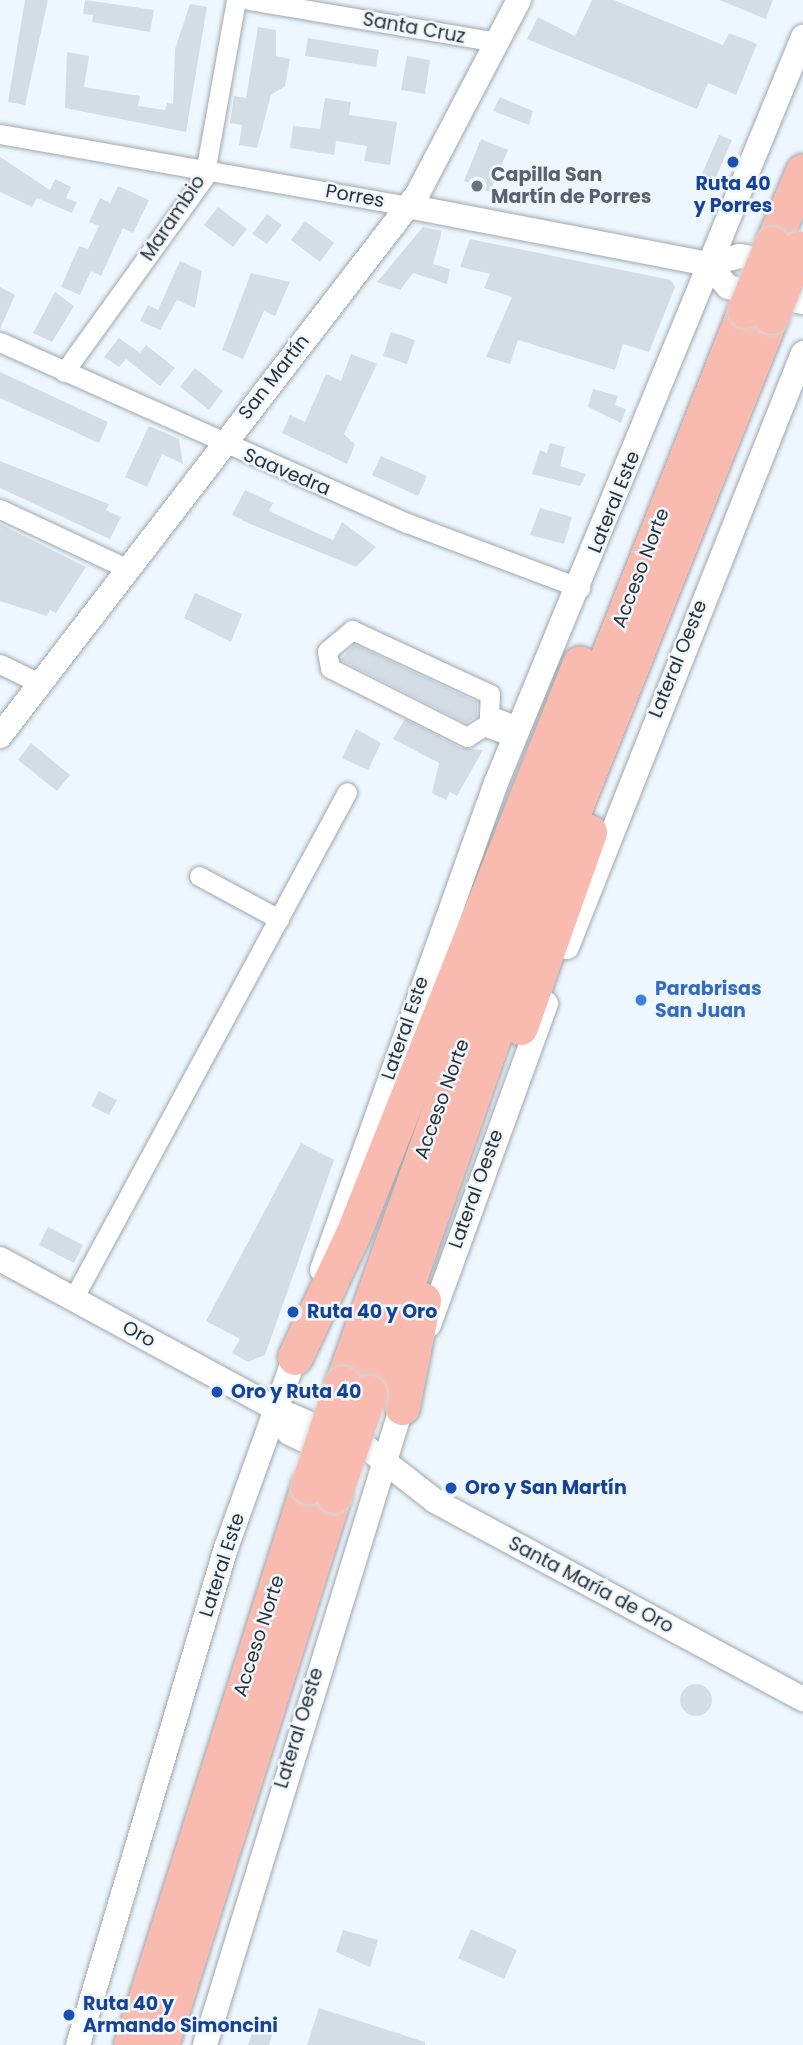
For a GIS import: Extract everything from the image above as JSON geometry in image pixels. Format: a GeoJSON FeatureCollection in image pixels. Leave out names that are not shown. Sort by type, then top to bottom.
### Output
{"type":"FeatureCollection","features":[{"type":"Feature","properties":{"kind":"highway","name":"Acceso Norte"},"geometry":{"type":"LineString","coordinates":[[130,2045],[356,1388],[542,823],[694,434],[794,250],[803,171]]}},
{"type":"Feature","properties":{"kind":"highway","name":"Acceso Norte"},"geometry":{"type":"LineString","coordinates":[[356,1388],[564,835],[686,528],[758,313]]}},
{"type":"Feature","properties":{"kind":"highway"},"geometry":{"type":"LineString","coordinates":[[295,1357],[353,1234],[545,738],[694,434]]}},
{"type":"Feature","properties":{"kind":"highway"},"geometry":{"type":"LineString","coordinates":[[402,1407],[417,1316],[564,912],[686,528]]}},
{"type":"Feature","properties":{"kind":"highway","name":"Acceso Norte"},"geometry":{"type":"LineString","coordinates":[[161,2045],[321,1490]]}},
{"type":"Feature","properties":{"kind":"street","name":"Marambio"},"geometry":{"type":"LineString","coordinates":[[64,372],[205,170],[236,0]]}},
{"type":"Feature","properties":{"kind":"street","name":"Santa Cruz"},"geometry":{"type":"LineString","coordinates":[[249,0],[497,42]]}},
{"type":"Feature","properties":{"kind":"street","name":"San Martín"},"geometry":{"type":"LineString","coordinates":[[0,736],[407,206],[519,0]]}},
{"type":"Feature","properties":{"kind":"street","name":"Lateral Este"},"geometry":{"type":"LineString","coordinates":[[78,2045],[226,1548],[278,1410],[430,956],[517,733],[580,588],[708,264],[803,37]]}},
{"type":"Feature","properties":{"kind":"street","name":"Porres"},"geometry":{"type":"LineString","coordinates":[[0,134],[407,206],[708,264],[740,256],[794,250]]}},
{"type":"Feature","properties":{"kind":"street"},"geometry":{"type":"LineString","coordinates":[[708,264],[728,287],[803,302]]}},
{"type":"Feature","properties":{"kind":"street","name":"Saavedra"},"geometry":{"type":"LineString","coordinates":[[0,342],[222,444],[580,588]]}},
{"type":"Feature","properties":{"kind":"street","name":"Lateral Oeste"},"geometry":{"type":"LineString","coordinates":[[205,2045],[382,1466],[458,1236],[591,880],[803,352]]}},
{"type":"Feature","properties":{"kind":"street"},"geometry":{"type":"LineString","coordinates":[[0,509],[128,569]]}},
{"type":"Feature","properties":{"kind":"street"},"geometry":{"type":"LineString","coordinates":[[352,630],[490,694],[489,715],[517,733],[484,726],[467,737],[330,668],[327,651],[352,630]]}},
{"type":"Feature","properties":{"kind":"street"},"geometry":{"type":"LineString","coordinates":[[0,664],[41,684]]}},
{"type":"Feature","properties":{"kind":"street"},"geometry":{"type":"LineString","coordinates":[[73,1299],[347,792]]}},
{"type":"Feature","properties":{"kind":"street"},"geometry":{"type":"LineString","coordinates":[[199,876],[279,919]]}},
{"type":"Feature","properties":{"kind":"street","name":"Oro"},"geometry":{"type":"LineString","coordinates":[[0,1259],[278,1410],[367,1448],[382,1466]]}},
{"type":"Feature","properties":{"kind":"street","name":"Santa María de Oro"},"geometry":{"type":"LineString","coordinates":[[382,1466],[803,1699]]}},
{"type":"Feature","properties":{"kind":"building"},"geometry":{"type":"Polygon","coordinates":[[[25,0],[48,0],[25,105],[8,102],[25,0]]]}},
{"type":"Feature","properties":{"kind":"building"},"geometry":{"type":"Polygon","coordinates":[[[85,0],[154,10],[150,32],[92,22],[93,15],[83,14],[85,0]]]}},
{"type":"Feature","properties":{"kind":"building"},"geometry":{"type":"Polygon","coordinates":[[[592,0],[614,0],[723,45],[729,33],[757,44],[736,95],[708,83],[697,109],[527,39],[538,17],[575,36],[592,0]]]}},
{"type":"Feature","properties":{"kind":"building"},"geometry":{"type":"Polygon","coordinates":[[[719,0],[773,0],[766,19],[719,0]]]}},
{"type":"Feature","properties":{"kind":"building"},"geometry":{"type":"Polygon","coordinates":[[[190,4],[207,7],[186,132],[65,108],[67,52],[89,56],[84,87],[140,96],[138,106],[165,110],[167,103],[173,104],[175,49],[190,4]]]}},
{"type":"Feature","properties":{"kind":"building"},"geometry":{"type":"Polygon","coordinates":[[[258,27],[276,30],[276,56],[290,59],[285,86],[271,95],[257,148],[239,145],[242,125],[230,123],[234,96],[246,98],[258,27]]]}},
{"type":"Feature","properties":{"kind":"building"},"geometry":{"type":"Polygon","coordinates":[[[308,38],[379,50],[376,67],[305,56],[308,38]]]}},
{"type":"Feature","properties":{"kind":"building"},"geometry":{"type":"Polygon","coordinates":[[[407,56],[430,60],[425,94],[401,90],[407,56]]]}},
{"type":"Feature","properties":{"kind":"building"},"geometry":{"type":"Polygon","coordinates":[[[500,97],[533,111],[529,125],[493,111],[500,97]]]}},
{"type":"Feature","properties":{"kind":"building"},"geometry":{"type":"Polygon","coordinates":[[[325,98],[351,102],[349,115],[397,122],[390,165],[364,161],[367,146],[336,141],[334,155],[290,148],[293,126],[320,129],[325,98]]]}},
{"type":"Feature","properties":{"kind":"building"},"geometry":{"type":"Polygon","coordinates":[[[719,135],[732,140],[710,191],[697,185],[719,135]]]}},
{"type":"Feature","properties":{"kind":"building"},"geometry":{"type":"Polygon","coordinates":[[[481,139],[508,150],[490,192],[464,181],[481,139]]]}},
{"type":"Feature","properties":{"kind":"building"},"geometry":{"type":"Polygon","coordinates":[[[0,157],[50,190],[55,179],[71,187],[66,198],[77,202],[72,213],[37,198],[32,207],[0,192],[0,157]]]}},
{"type":"Feature","properties":{"kind":"building"},"geometry":{"type":"Polygon","coordinates":[[[118,186],[149,200],[133,233],[123,228],[101,276],[91,271],[80,295],[61,287],[79,246],[88,249],[99,226],[89,222],[100,198],[110,203],[118,186]]]}},
{"type":"Feature","properties":{"kind":"building"},"geometry":{"type":"Polygon","coordinates":[[[218,207],[247,229],[233,247],[204,225],[218,207]]]}},
{"type":"Feature","properties":{"kind":"building"},"geometry":{"type":"Polygon","coordinates":[[[267,214],[282,225],[267,244],[252,234],[267,214]]]}},
{"type":"Feature","properties":{"kind":"building"},"geometry":{"type":"Polygon","coordinates":[[[305,221],[334,243],[320,262],[291,240],[305,221]]]}},
{"type":"Feature","properties":{"kind":"building"},"geometry":{"type":"Polygon","coordinates":[[[423,227],[442,231],[433,264],[450,269],[447,284],[413,273],[400,290],[377,282],[423,227]]]}},
{"type":"Feature","properties":{"kind":"building"},"geometry":{"type":"Polygon","coordinates":[[[470,239],[671,280],[675,287],[649,352],[623,344],[615,370],[518,340],[510,364],[486,357],[512,297],[484,288],[490,274],[460,267],[470,239]]]}},
{"type":"Feature","properties":{"kind":"building"},"geometry":{"type":"Polygon","coordinates":[[[180,261],[202,271],[195,308],[177,300],[160,330],[140,321],[148,305],[158,310],[180,261]]]}},
{"type":"Feature","properties":{"kind":"building"},"geometry":{"type":"Polygon","coordinates":[[[251,273],[290,282],[275,316],[264,311],[243,359],[222,350],[251,273]]]}},
{"type":"Feature","properties":{"kind":"building"},"geometry":{"type":"Polygon","coordinates":[[[0,287],[15,295],[0,329],[0,287]]]}},
{"type":"Feature","properties":{"kind":"building"},"geometry":{"type":"Polygon","coordinates":[[[55,292],[74,306],[52,342],[33,333],[55,292]]]}},
{"type":"Feature","properties":{"kind":"building"},"geometry":{"type":"Polygon","coordinates":[[[391,332],[415,340],[407,364],[383,356],[391,332]]]}},
{"type":"Feature","properties":{"kind":"building"},"geometry":{"type":"Polygon","coordinates":[[[119,338],[140,353],[146,345],[175,368],[160,386],[126,359],[119,367],[104,357],[119,338]]]}},
{"type":"Feature","properties":{"kind":"building"},"geometry":{"type":"Polygon","coordinates":[[[351,354],[377,364],[344,434],[355,444],[347,464],[282,433],[290,415],[305,422],[326,374],[341,381],[351,354]]]}},
{"type":"Feature","properties":{"kind":"building"},"geometry":{"type":"Polygon","coordinates":[[[195,368],[223,391],[209,410],[180,387],[195,368]]]}},
{"type":"Feature","properties":{"kind":"building"},"geometry":{"type":"Polygon","coordinates":[[[0,372],[108,422],[99,443],[0,398],[0,372]]]}},
{"type":"Feature","properties":{"kind":"building"},"geometry":{"type":"Polygon","coordinates":[[[593,389],[618,396],[615,405],[626,409],[621,423],[588,407],[593,389]]]}},
{"type":"Feature","properties":{"kind":"building"},"geometry":{"type":"Polygon","coordinates":[[[149,426],[179,439],[183,464],[162,454],[147,487],[125,477],[149,426]]]}},
{"type":"Feature","properties":{"kind":"building"},"geometry":{"type":"Polygon","coordinates":[[[550,443],[565,447],[560,466],[586,474],[580,486],[532,474],[540,450],[547,453],[550,443]]]}},
{"type":"Feature","properties":{"kind":"building"},"geometry":{"type":"Polygon","coordinates":[[[381,456],[427,476],[418,496],[372,475],[381,456]]]}},
{"type":"Feature","properties":{"kind":"building"},"geometry":{"type":"Polygon","coordinates":[[[0,461],[109,504],[106,510],[121,517],[110,539],[0,488],[0,461]]]}},
{"type":"Feature","properties":{"kind":"building"},"geometry":{"type":"Polygon","coordinates":[[[245,490],[273,503],[269,511],[333,540],[342,522],[376,547],[356,567],[250,524],[232,515],[245,490]]]}},
{"type":"Feature","properties":{"kind":"building"},"geometry":{"type":"Polygon","coordinates":[[[540,508],[572,517],[564,544],[530,535],[540,508]]]}},
{"type":"Feature","properties":{"kind":"building"},"geometry":{"type":"Polygon","coordinates":[[[0,524],[86,567],[56,613],[50,610],[47,616],[0,601],[0,524]]]}},
{"type":"Feature","properties":{"kind":"building"},"geometry":{"type":"Polygon","coordinates":[[[195,593],[242,614],[231,642],[184,618],[195,593]]]}},
{"type":"Feature","properties":{"kind":"building"},"geometry":{"type":"Polygon","coordinates":[[[354,644],[477,702],[477,716],[466,723],[341,660],[354,644]]]}},
{"type":"Feature","properties":{"kind":"building"},"geometry":{"type":"Polygon","coordinates":[[[405,719],[461,748],[483,750],[457,796],[450,792],[446,800],[432,793],[439,763],[393,739],[405,719]]]}},
{"type":"Feature","properties":{"kind":"building"},"geometry":{"type":"Polygon","coordinates":[[[356,729],[381,743],[368,770],[342,758],[356,729]]]}},
{"type":"Feature","properties":{"kind":"building"},"geometry":{"type":"Polygon","coordinates":[[[31,743],[70,775],[57,791],[18,760],[31,743]]]}},
{"type":"Feature","properties":{"kind":"building"},"geometry":{"type":"Polygon","coordinates":[[[99,1091],[117,1100],[109,1115],[91,1106],[99,1091]]]}},
{"type":"Feature","properties":{"kind":"building"},"geometry":{"type":"Polygon","coordinates":[[[301,1143],[334,1160],[265,1355],[248,1362],[232,1353],[240,1339],[206,1321],[301,1143]]]}},
{"type":"Feature","properties":{"kind":"building"},"geometry":{"type":"Polygon","coordinates":[[[48,1227],[83,1245],[74,1263],[39,1245],[48,1227]]]}},
{"type":"Feature","properties":{"kind":"building"},"geometry":{"type":"Polygon","coordinates":[[[696,1684],[707,1689],[712,1700],[707,1711],[696,1716],[685,1711],[680,1700],[685,1689],[696,1684]]]}},
{"type":"Feature","properties":{"kind":"building"},"geometry":{"type":"Polygon","coordinates":[[[471,1929],[517,1950],[504,1979],[458,1958],[471,1929]]]}},
{"type":"Feature","properties":{"kind":"building"},"geometry":{"type":"Polygon","coordinates":[[[343,1930],[378,1940],[370,1967],[336,1952],[343,1930]]]}},
{"type":"Feature","properties":{"kind":"building"},"geometry":{"type":"Polygon","coordinates":[[[319,2008],[425,2042],[425,2045],[307,2045],[319,2008]]]}},
{"type":"Feature","properties":{"kind":"building"},"geometry":{"type":"Polygon","coordinates":[[[254,2027],[273,2033],[269,2045],[248,2045],[254,2027]]]}},
{"type":"Feature","properties":{"kind":"place","name":"Ruta 40 y Porres"},"geometry":{"type":"Point","coordinates":[733,162]}},
{"type":"Feature","properties":{"kind":"place","name":"Capilla San Martín de Porres"},"geometry":{"type":"Point","coordinates":[477,186]}},
{"type":"Feature","properties":{"kind":"place","name":"Parabrisas San Juan"},"geometry":{"type":"Point","coordinates":[641,1000]}},
{"type":"Feature","properties":{"kind":"place","name":"Ruta 40 y Oro"},"geometry":{"type":"Point","coordinates":[293,1312]}},
{"type":"Feature","properties":{"kind":"place","name":"Oro y Ruta 40"},"geometry":{"type":"Point","coordinates":[217,1392]}},
{"type":"Feature","properties":{"kind":"place","name":"Oro y San Martín"},"geometry":{"type":"Point","coordinates":[451,1488]}},
{"type":"Feature","properties":{"kind":"place","name":"Ruta 40 y Armando Simoncini"},"geometry":{"type":"Point","coordinates":[69,2015]}}]}
